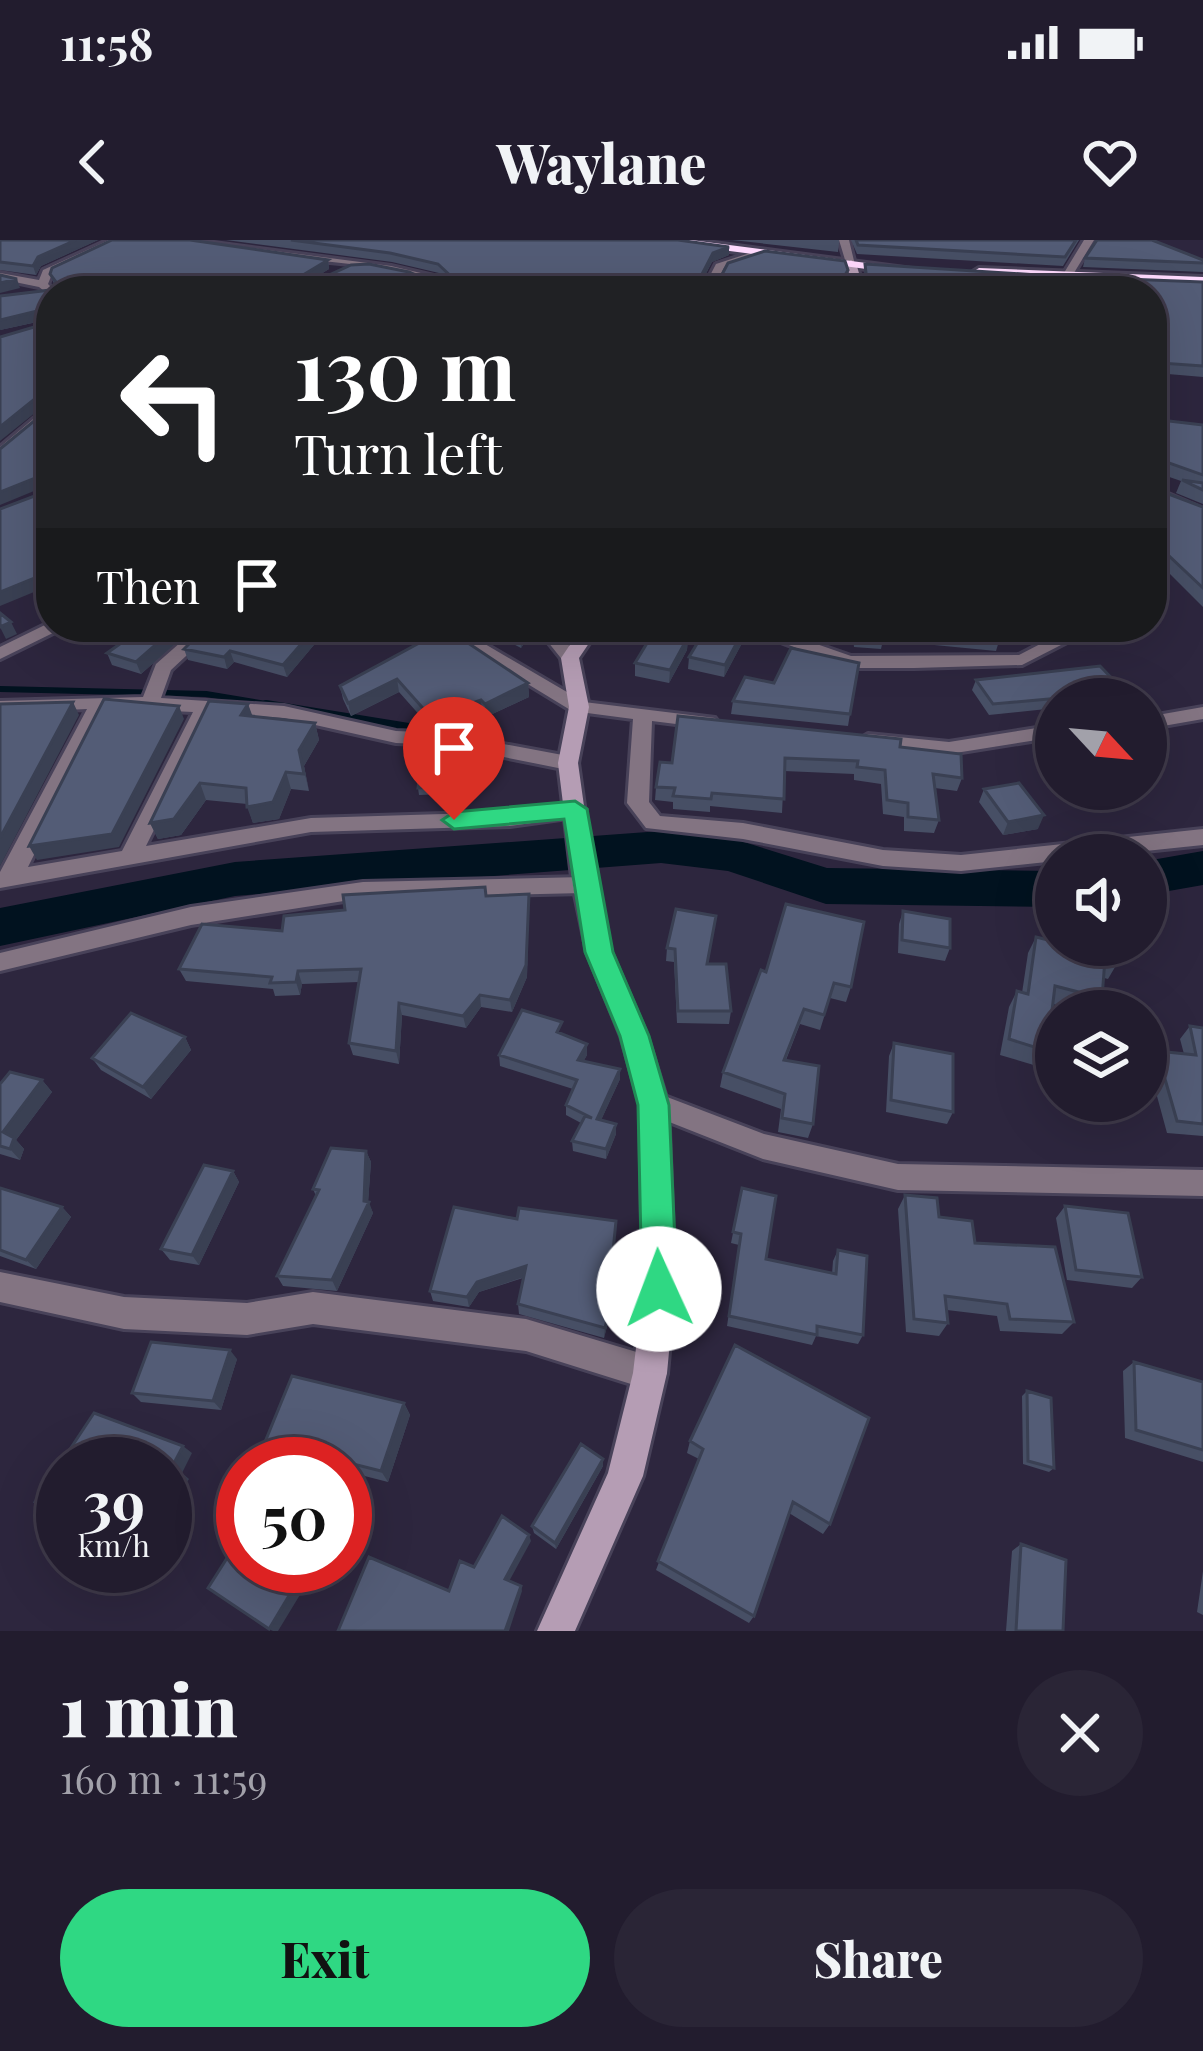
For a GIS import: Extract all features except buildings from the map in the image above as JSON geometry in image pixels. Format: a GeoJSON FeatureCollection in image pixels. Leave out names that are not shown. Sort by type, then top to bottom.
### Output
{"type":"FeatureCollection","features":[{"type":"Feature","properties":{"kind":"highway"},"geometry":{"type":"LineString","coordinates":[[653,240],[924,270]]}},
{"type":"Feature","properties":{"kind":"highway"},"geometry":{"type":"LineString","coordinates":[[958,272],[995,276]]}},
{"type":"Feature","properties":{"kind":"highway"},"geometry":{"type":"LineString","coordinates":[[1167,282],[1203,282]]}},
{"type":"Feature","properties":{"kind":"main road"},"geometry":{"type":"LineString","coordinates":[[851,263],[855,276]]}},
{"type":"Feature","properties":{"kind":"main road"},"geometry":{"type":"LineString","coordinates":[[556,1631],[625,1476],[650,1372],[659,1289],[653,1105],[634,1036],[599,952],[576,836],[568,763],[579,707],[570,658],[581,642]]}},
{"type":"Feature","properties":{"kind":"street"},"geometry":{"type":"LineString","coordinates":[[46,276],[46,272],[117,240]]}},
{"type":"Feature","properties":{"kind":"street"},"geometry":{"type":"LineString","coordinates":[[169,240],[256,248],[420,276]]}},
{"type":"Feature","properties":{"kind":"street"},"geometry":{"type":"LineString","coordinates":[[844,240],[851,263]]}},
{"type":"Feature","properties":{"kind":"street"},"geometry":{"type":"LineString","coordinates":[[1066,276],[1089,240]]}},
{"type":"Feature","properties":{"kind":"street"},"geometry":{"type":"LineString","coordinates":[[715,276],[720,266],[761,253]]}},
{"type":"Feature","properties":{"kind":"street"},"geometry":{"type":"LineString","coordinates":[[330,275],[349,267]]}},
{"type":"Feature","properties":{"kind":"street"},"geometry":{"type":"LineString","coordinates":[[0,276],[36,286]]}},
{"type":"Feature","properties":{"kind":"street"},"geometry":{"type":"LineString","coordinates":[[25,295],[36,292]]}},
{"type":"Feature","properties":{"kind":"street"},"geometry":{"type":"LineString","coordinates":[[0,454],[36,422]]}},
{"type":"Feature","properties":{"kind":"street"},"geometry":{"type":"LineString","coordinates":[[1167,497],[1203,515]]}},
{"type":"Feature","properties":{"kind":"street"},"geometry":{"type":"LineString","coordinates":[[0,654],[36,635]]}},
{"type":"Feature","properties":{"kind":"street"},"geometry":{"type":"LineString","coordinates":[[150,702],[163,668],[192,642]]}},
{"type":"Feature","properties":{"kind":"street"},"geometry":{"type":"LineString","coordinates":[[468,642],[579,707],[737,726]]}},
{"type":"Feature","properties":{"kind":"street"},"geometry":{"type":"LineString","coordinates":[[557,642],[570,658]]}},
{"type":"Feature","properties":{"kind":"street"},"geometry":{"type":"LineString","coordinates":[[793,642],[849,662],[914,662],[1022,660],[1057,642]]}},
{"type":"Feature","properties":{"kind":"street"},"geometry":{"type":"LineString","coordinates":[[6,879],[100,702]]}},
{"type":"Feature","properties":{"kind":"street"},"geometry":{"type":"LineString","coordinates":[[0,707],[150,702],[284,712],[396,736],[444,739],[568,763]]}},
{"type":"Feature","properties":{"kind":"street"},"geometry":{"type":"LineString","coordinates":[[130,856],[206,705]]}},
{"type":"Feature","properties":{"kind":"street"},"geometry":{"type":"LineString","coordinates":[[1167,719],[1203,713]]}},
{"type":"Feature","properties":{"kind":"street"},"geometry":{"type":"LineString","coordinates":[[643,714],[638,803],[654,823],[743,832],[884,858],[961,863],[1203,837]]}},
{"type":"Feature","properties":{"kind":"street"},"geometry":{"type":"LineString","coordinates":[[855,738],[949,748],[1035,734]]}},
{"type":"Feature","properties":{"kind":"street"},"geometry":{"type":"LineString","coordinates":[[6,879],[311,825],[510,818],[575,809]]}},
{"type":"Feature","properties":{"kind":"street"},"geometry":{"type":"LineString","coordinates":[[0,962],[190,916],[363,890],[584,880]]}},
{"type":"Feature","properties":{"kind":"street"},"geometry":{"type":"LineString","coordinates":[[653,1105],[763,1145],[898,1177],[1203,1183]]}},
{"type":"Feature","properties":{"kind":"street"},"geometry":{"type":"LineString","coordinates":[[0,1287],[124,1313],[247,1319],[313,1308],[526,1335],[650,1372]]}},
{"type":"Feature","properties":{"kind":"waterway"},"geometry":{"type":"LineString","coordinates":[[0,689],[206,694],[266,704]]}},
{"type":"Feature","properties":{"kind":"waterway"},"geometry":{"type":"LineString","coordinates":[[266,704],[427,730]]}},
{"type":"Feature","properties":{"kind":"waterway"},"geometry":{"type":"LineString","coordinates":[[266,704],[284,707]]}},
{"type":"Feature","properties":{"kind":"waterway"},"geometry":{"type":"LineString","coordinates":[[0,927],[235,879],[661,847],[731,855],[826,886],[1035,889]]}},
{"type":"Feature","properties":{"kind":"waterway"},"geometry":{"type":"LineString","coordinates":[[1167,874],[1203,868]]}},
{"type":"Feature","properties":{"kind":"route"},"geometry":{"type":"LineString","coordinates":[[454,820],[575,809],[584,885],[599,952],[634,1036],[653,1105],[659,1289]]}}]}
